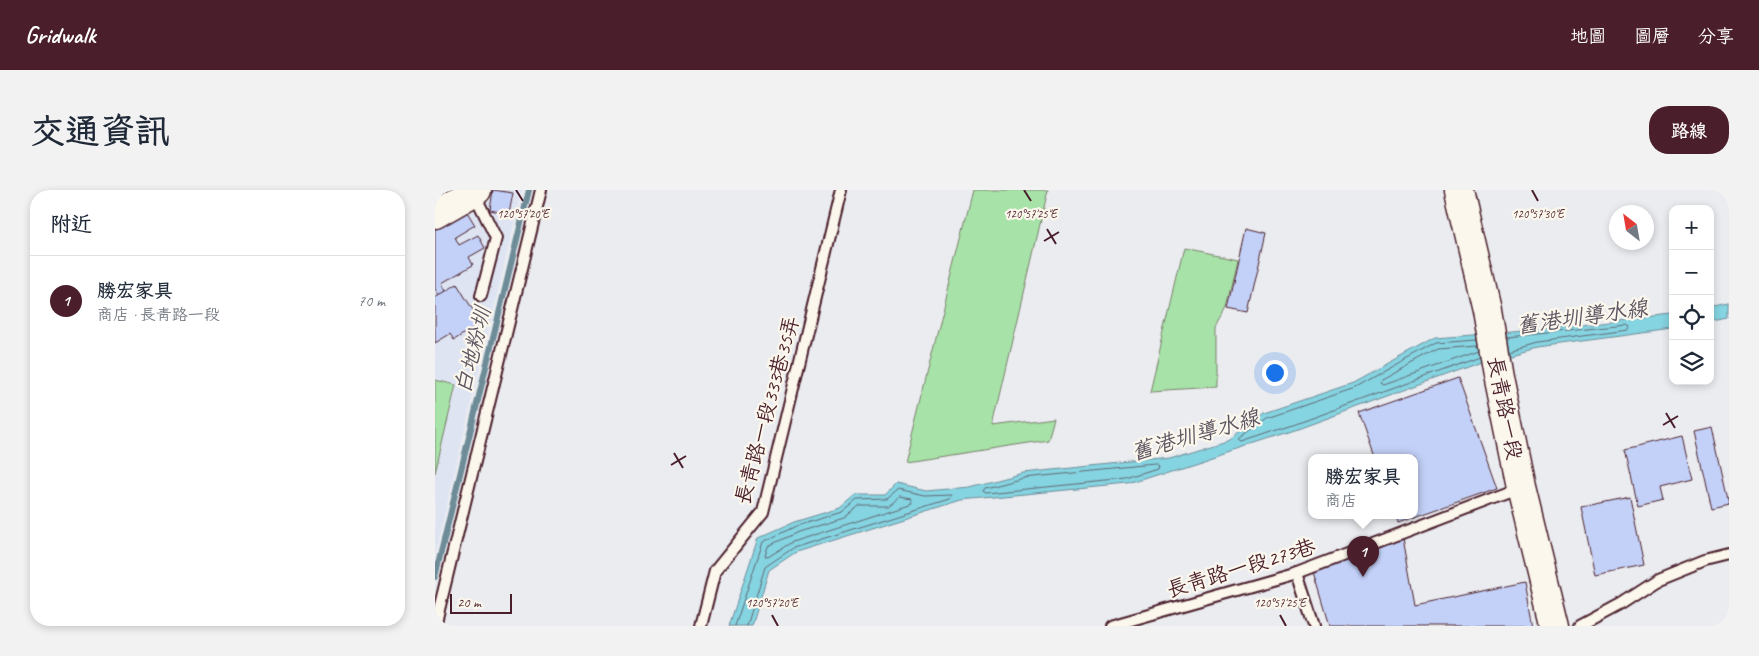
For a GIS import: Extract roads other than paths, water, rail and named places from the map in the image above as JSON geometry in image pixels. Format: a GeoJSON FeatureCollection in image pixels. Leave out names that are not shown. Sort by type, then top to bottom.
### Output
{"type":"FeatureCollection","features":[{"type":"Feature","properties":{"kind":"street","name":"長青路一段"},"geometry":{"type":"LineString","coordinates":[[1459,190],[1487,310],[1521,488],[1555,626]]}},
{"type":"Feature","properties":{"kind":"street"},"geometry":{"type":"LineString","coordinates":[[435,214],[475,191]]}},
{"type":"Feature","properties":{"kind":"lane"},"geometry":{"type":"LineString","coordinates":[[435,626],[541,190]]}},
{"type":"Feature","properties":{"kind":"lane","name":"長青路一段333巷35弄"},"geometry":{"type":"LineString","coordinates":[[701,626],[715,571],[763,512],[841,190]]}},
{"type":"Feature","properties":{"kind":"lane"},"geometry":{"type":"LineString","coordinates":[[475,191],[496,238],[481,296]]}},
{"type":"Feature","properties":{"kind":"lane","name":"長青路一段273巷"},"geometry":{"type":"LineString","coordinates":[[1110,626],[1297,573],[1521,488]]}},
{"type":"Feature","properties":{"kind":"lane"},"geometry":{"type":"LineString","coordinates":[[1579,626],[1621,604],[1659,580],[1705,561],[1729,555]]}},
{"type":"Feature","properties":{"kind":"lane"},"geometry":{"type":"LineString","coordinates":[[1297,573],[1314,626]]}},
{"type":"Feature","properties":{"kind":"water"},"geometry":{"type":"Polygon","coordinates":[[[1729,304],[1729,319],[1714,322],[1714,307],[1729,304]]]}},
{"type":"Feature","properties":{"kind":"water"},"geometry":{"type":"Polygon","coordinates":[[[1669,315],[1669,330],[1537,347],[1481,362],[1295,430],[1129,484],[962,500],[796,552],[769,570],[752,626],[729,626],[758,538],[794,522],[840,508],[855,495],[885,495],[896,484],[926,491],[970,487],[1023,473],[1169,458],[1230,439],[1264,413],[1353,383],[1435,338],[1537,330],[1669,315]]]}},
{"type":"Feature","properties":{"kind":"waterway","name":"白地粉圳"},"geometry":{"type":"LineString","coordinates":[[435,577],[529,190]]}},
{"type":"Feature","properties":{"kind":"place","name":"勝宏家具"},"geometry":{"type":"Point","coordinates":[1363,577]}},
{"type":"Feature","properties":{"kind":"water label","name":"舊港圳導水線"},"geometry":{"type":"Point","coordinates":[1582,316]}},
{"type":"Feature","properties":{"kind":"water label","name":"舊港圳導水線"},"geometry":{"type":"Point","coordinates":[1195,434]}}]}
